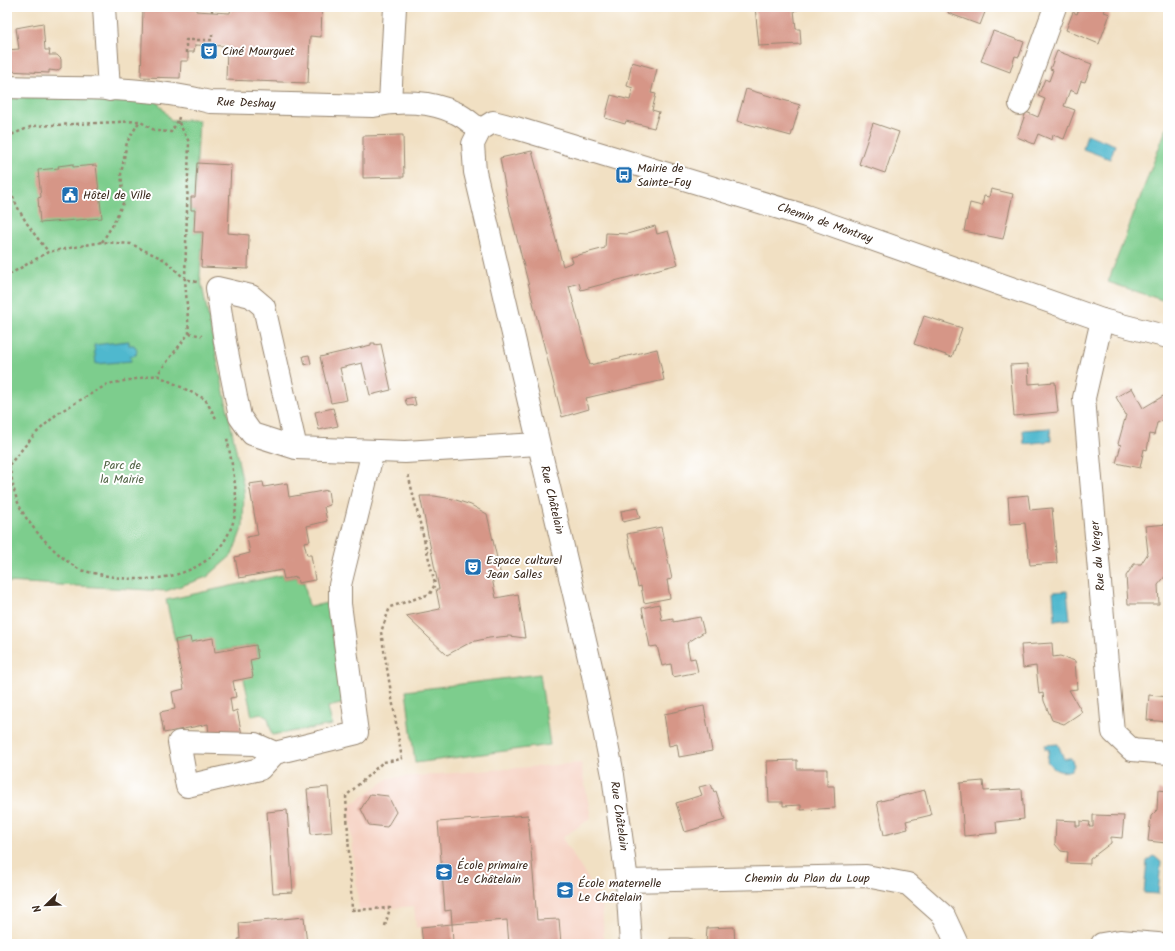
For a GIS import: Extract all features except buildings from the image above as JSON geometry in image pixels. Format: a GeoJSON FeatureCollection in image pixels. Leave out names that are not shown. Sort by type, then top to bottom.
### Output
{"type":"FeatureCollection","features":[{"type":"Feature","properties":{"kind":"street"},"geometry":{"type":"LineString","coordinates":[[104,7],[109,90]]}},
{"type":"Feature","properties":{"kind":"street"},"geometry":{"type":"LineString","coordinates":[[390,102],[394,7]]}},
{"type":"Feature","properties":{"kind":"street"},"geometry":{"type":"LineString","coordinates":[[1020,104],[1055,7]]}},
{"type":"Feature","properties":{"kind":"street","name":"Rue Deshay"},"geometry":{"type":"LineString","coordinates":[[7,87],[152,91],[185,96],[210,102],[373,106],[390,102],[432,105],[457,114],[480,130]]}},
{"type":"Feature","properties":{"kind":"street","name":"Chemin de Montray"},"geometry":{"type":"LineString","coordinates":[[480,130],[493,122],[516,128],[806,216],[1102,320],[1168,337]]}},
{"type":"Feature","properties":{"kind":"street","name":"Rue Châtelain"},"geometry":{"type":"LineString","coordinates":[[480,130],[473,144],[475,172],[538,444],[594,675],[613,775],[627,880],[631,944]]}},
{"type":"Feature","properties":{"kind":"street"},"geometry":{"type":"LineString","coordinates":[[296,448],[264,307],[251,296],[217,288],[225,342],[240,417],[252,434],[296,448],[373,451],[405,452],[538,444]]}},
{"type":"Feature","properties":{"kind":"street","name":"Rue du Verger"},"geometry":{"type":"LineString","coordinates":[[1102,320],[1084,398],[1113,732],[1132,750],[1168,753]]}},
{"type":"Feature","properties":{"kind":"street"},"geometry":{"type":"LineString","coordinates":[[274,753],[357,733],[340,604],[340,585],[373,451]]}},
{"type":"Feature","properties":{"kind":"street","name":"Chemin du Plan du Loup"},"geometry":{"type":"LineString","coordinates":[[627,880],[866,876],[908,884],[944,916],[957,944]]}},
{"type":"Feature","properties":{"kind":"street"},"geometry":{"type":"LineString","coordinates":[[1102,944],[1120,941],[1158,944]]}},
{"type":"Feature","properties":{"kind":"path"},"geometry":{"type":"LineString","coordinates":[[212,7],[212,12]]}},
{"type":"Feature","properties":{"kind":"path"},"geometry":{"type":"LineString","coordinates":[[186,53],[186,40],[212,40],[212,33]]}},
{"type":"Feature","properties":{"kind":"path"},"geometry":{"type":"LineString","coordinates":[[7,146],[13,134],[33,126],[139,121],[156,131],[171,132],[178,121],[185,96]]}},
{"type":"Feature","properties":{"kind":"path"},"geometry":{"type":"LineString","coordinates":[[102,242],[112,226],[124,200],[121,174],[127,142],[139,121]]}},
{"type":"Feature","properties":{"kind":"path"},"geometry":{"type":"LineString","coordinates":[[157,375],[189,333],[185,279],[189,142],[178,121]]}},
{"type":"Feature","properties":{"kind":"path"},"geometry":{"type":"LineString","coordinates":[[7,173],[8,182],[22,215],[48,252]]}},
{"type":"Feature","properties":{"kind":"path"},"geometry":{"type":"LineString","coordinates":[[7,280],[10,274],[48,252],[102,242],[131,244],[165,260],[185,279]]}},
{"type":"Feature","properties":{"kind":"path"},"geometry":{"type":"LineString","coordinates":[[9,465],[34,434],[58,413],[108,384],[157,375],[204,399],[219,424]]}},
{"type":"Feature","properties":{"kind":"path"},"geometry":{"type":"LineString","coordinates":[[7,448],[9,465],[20,509],[47,544],[78,569],[114,577],[148,579],[178,575],[202,564],[223,544],[234,519],[235,483],[226,437]]}},
{"type":"Feature","properties":{"kind":"path"},"geometry":{"type":"LineString","coordinates":[[385,926],[390,908],[352,910],[346,796],[383,762],[402,759],[381,632],[390,607],[430,594],[435,584],[409,480],[405,452]]}},
{"type":"Feature","properties":{"kind":"shaded area","name":"École primaire Le Châtelain"},"geometry":{"type":"Polygon","coordinates":[[[581,763],[591,818],[562,838],[602,901],[604,944],[423,944],[421,927],[416,928],[414,906],[359,911],[349,806],[389,778],[581,763]]]}},
{"type":"Feature","properties":{"kind":"green space","name":"Parc de la Mairie"},"geometry":{"type":"Polygon","coordinates":[[[7,94],[156,100],[171,120],[199,120],[195,197],[191,197],[191,210],[195,210],[194,232],[203,232],[200,276],[244,489],[243,526],[232,555],[207,577],[166,591],[7,582],[7,94]]]}},
{"type":"Feature","properties":{"kind":"green space"},"geometry":{"type":"Polygon","coordinates":[[[1168,124],[1168,302],[1108,282],[1168,124]]]}},
{"type":"Feature","properties":{"kind":"green space"},"geometry":{"type":"Polygon","coordinates":[[[282,575],[284,579],[297,577],[299,583],[304,582],[309,607],[327,603],[345,703],[328,707],[332,725],[272,735],[268,718],[261,714],[252,716],[244,679],[250,660],[258,658],[256,645],[215,652],[212,638],[191,642],[190,637],[175,640],[166,600],[282,575]]]}},
{"type":"Feature","properties":{"kind":"green space"},"geometry":{"type":"Polygon","coordinates":[[[540,674],[550,745],[415,763],[406,691],[540,674]]]}},
{"type":"Feature","properties":{"kind":"water"},"geometry":{"type":"Polygon","coordinates":[[[1087,134],[1115,145],[1110,159],[1083,149],[1087,134]]]}},
{"type":"Feature","properties":{"kind":"water"},"geometry":{"type":"Polygon","coordinates":[[[129,341],[129,345],[134,345],[137,350],[136,355],[130,356],[131,361],[96,364],[94,345],[129,341]]]}},
{"type":"Feature","properties":{"kind":"water"},"geometry":{"type":"Polygon","coordinates":[[[1050,428],[1051,441],[1024,444],[1023,430],[1050,428]]]}},
{"type":"Feature","properties":{"kind":"water"},"geometry":{"type":"Polygon","coordinates":[[[1067,591],[1070,619],[1055,621],[1053,592],[1067,591]]]}},
{"type":"Feature","properties":{"kind":"water"},"geometry":{"type":"Polygon","coordinates":[[[1058,744],[1064,759],[1071,758],[1074,765],[1071,770],[1064,772],[1058,770],[1052,767],[1047,761],[1049,749],[1045,749],[1045,745],[1058,744]]]}},
{"type":"Feature","properties":{"kind":"water"},"geometry":{"type":"Polygon","coordinates":[[[1154,856],[1161,862],[1158,894],[1144,893],[1147,861],[1154,856]]]}},
{"type":"Feature","properties":{"kind":"place","name":"Ciné Mourguet"},"geometry":{"type":"Point","coordinates":[209,51]}},
{"type":"Feature","properties":{"kind":"place","name":"Mairie de Sainte-Foy"},"geometry":{"type":"Point","coordinates":[624,175]}},
{"type":"Feature","properties":{"kind":"place","name":"Hôtel de Ville"},"geometry":{"type":"Point","coordinates":[70,195]}},
{"type":"Feature","properties":{"kind":"place","name":"Espace culturel Jean Salles"},"geometry":{"type":"Point","coordinates":[473,567]}},
{"type":"Feature","properties":{"kind":"place","name":"École primaire Le Châtelain"},"geometry":{"type":"Point","coordinates":[444,872]}},
{"type":"Feature","properties":{"kind":"place","name":"École maternelle Le Châtelain"},"geometry":{"type":"Point","coordinates":[565,890]}}]}
